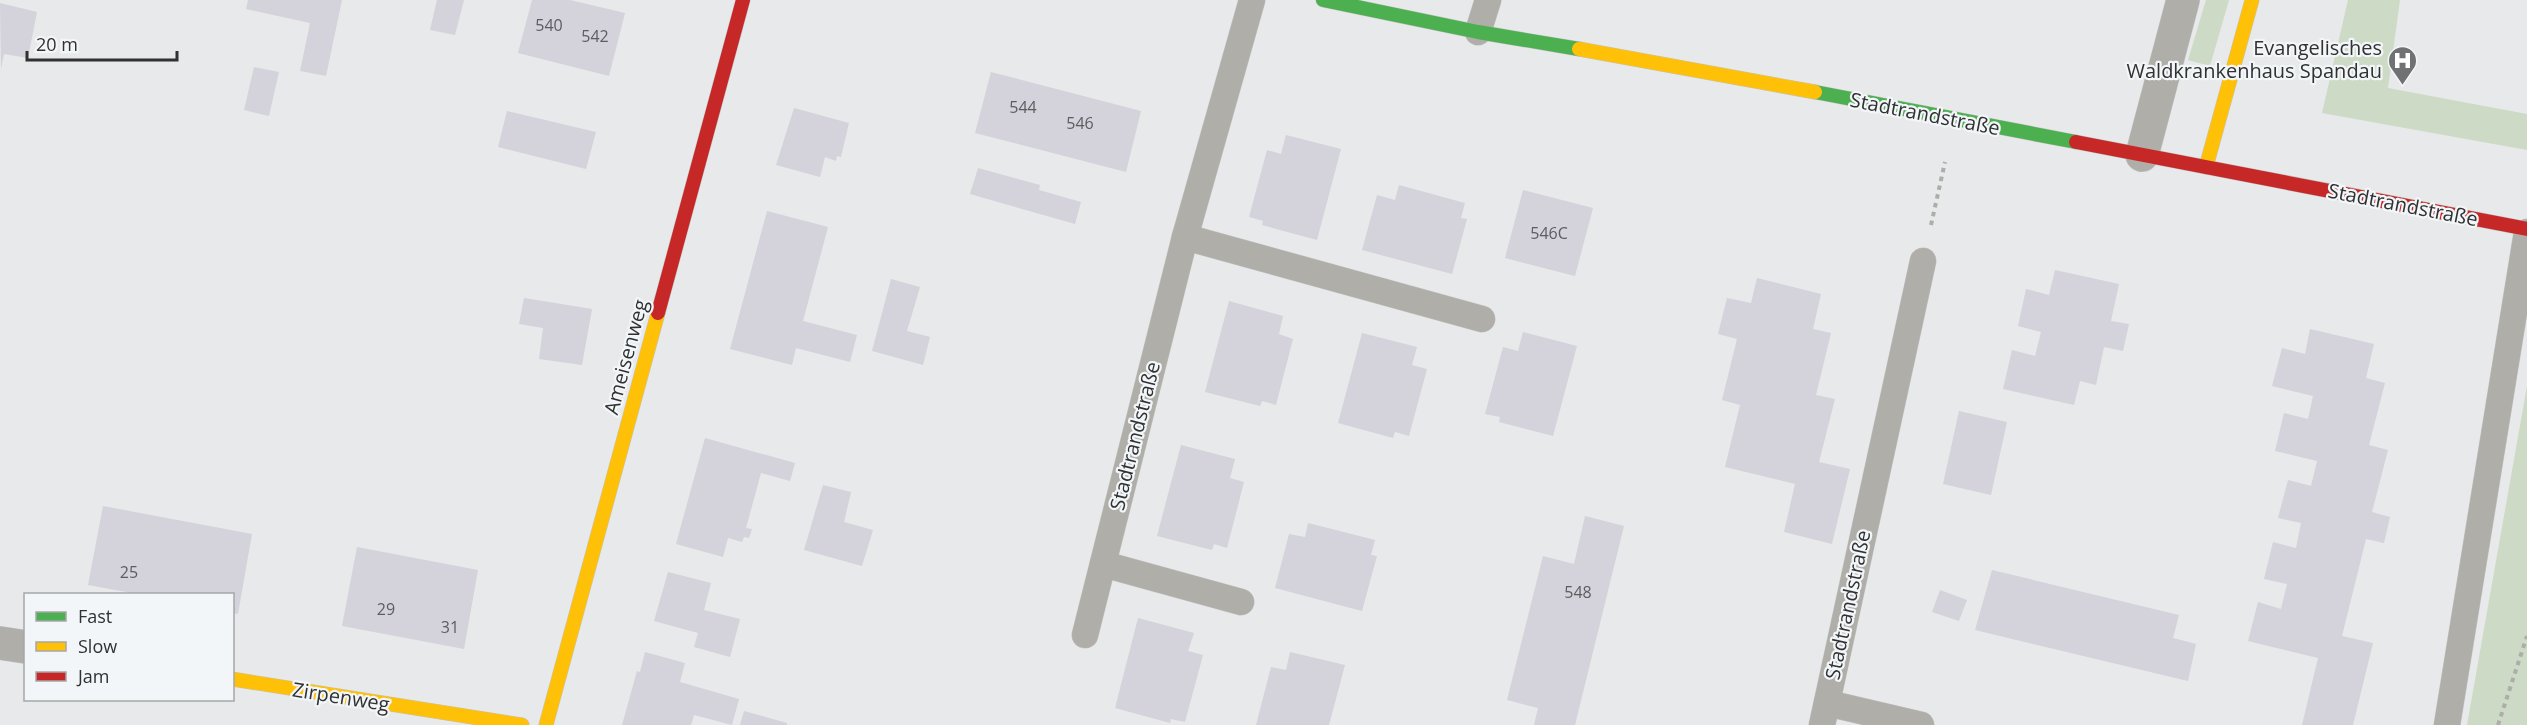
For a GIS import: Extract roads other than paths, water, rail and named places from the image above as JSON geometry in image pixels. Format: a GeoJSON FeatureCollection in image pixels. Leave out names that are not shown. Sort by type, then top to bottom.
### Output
{"type":"FeatureCollection","features":[{"type":"Feature","properties":{"kind":"street","name":"Ameisenweg"},"geometry":{"type":"LineString","coordinates":[[546,725],[743,0]]}},
{"type":"Feature","properties":{"kind":"street","name":"Stadtrandstraße"},"geometry":{"type":"LineString","coordinates":[[1323,0],[1478,32],[1682,66],[2527,231]]}},
{"type":"Feature","properties":{"kind":"street"},"geometry":{"type":"LineString","coordinates":[[2142,155],[2182,0]]}},
{"type":"Feature","properties":{"kind":"street"},"geometry":{"type":"LineString","coordinates":[[2206,167],[2252,0]]}},
{"type":"Feature","properties":{"kind":"street"},"geometry":{"type":"LineString","coordinates":[[0,643],[24,647]]}},
{"type":"Feature","properties":{"kind":"street","name":"Zirpenweg"},"geometry":{"type":"LineString","coordinates":[[234,679],[522,725]]}},
{"type":"Feature","properties":{"kind":"lane","name":"Stadtrandstraße"},"geometry":{"type":"LineString","coordinates":[[1085,635],[1185,237],[1252,0]]}},
{"type":"Feature","properties":{"kind":"lane"},"geometry":{"type":"LineString","coordinates":[[1478,32],[1488,0]]}},
{"type":"Feature","properties":{"kind":"lane","name":"Stadtrandstraße"},"geometry":{"type":"LineString","coordinates":[[2447,725],[2527,231]]}},
{"type":"Feature","properties":{"kind":"lane"},"geometry":{"type":"LineString","coordinates":[[1185,237],[1482,319]]}},
{"type":"Feature","properties":{"kind":"lane","name":"Stadtrandstraße"},"geometry":{"type":"LineString","coordinates":[[1921,725],[1825,714],[1923,261]]}},
{"type":"Feature","properties":{"kind":"lane"},"geometry":{"type":"LineString","coordinates":[[1103,564],[1241,603]]}},
{"type":"Feature","properties":{"kind":"place","name":"Evangelisches Waldkrankenhaus Spandau"},"geometry":{"type":"Point","coordinates":[2403,86]}}]}
